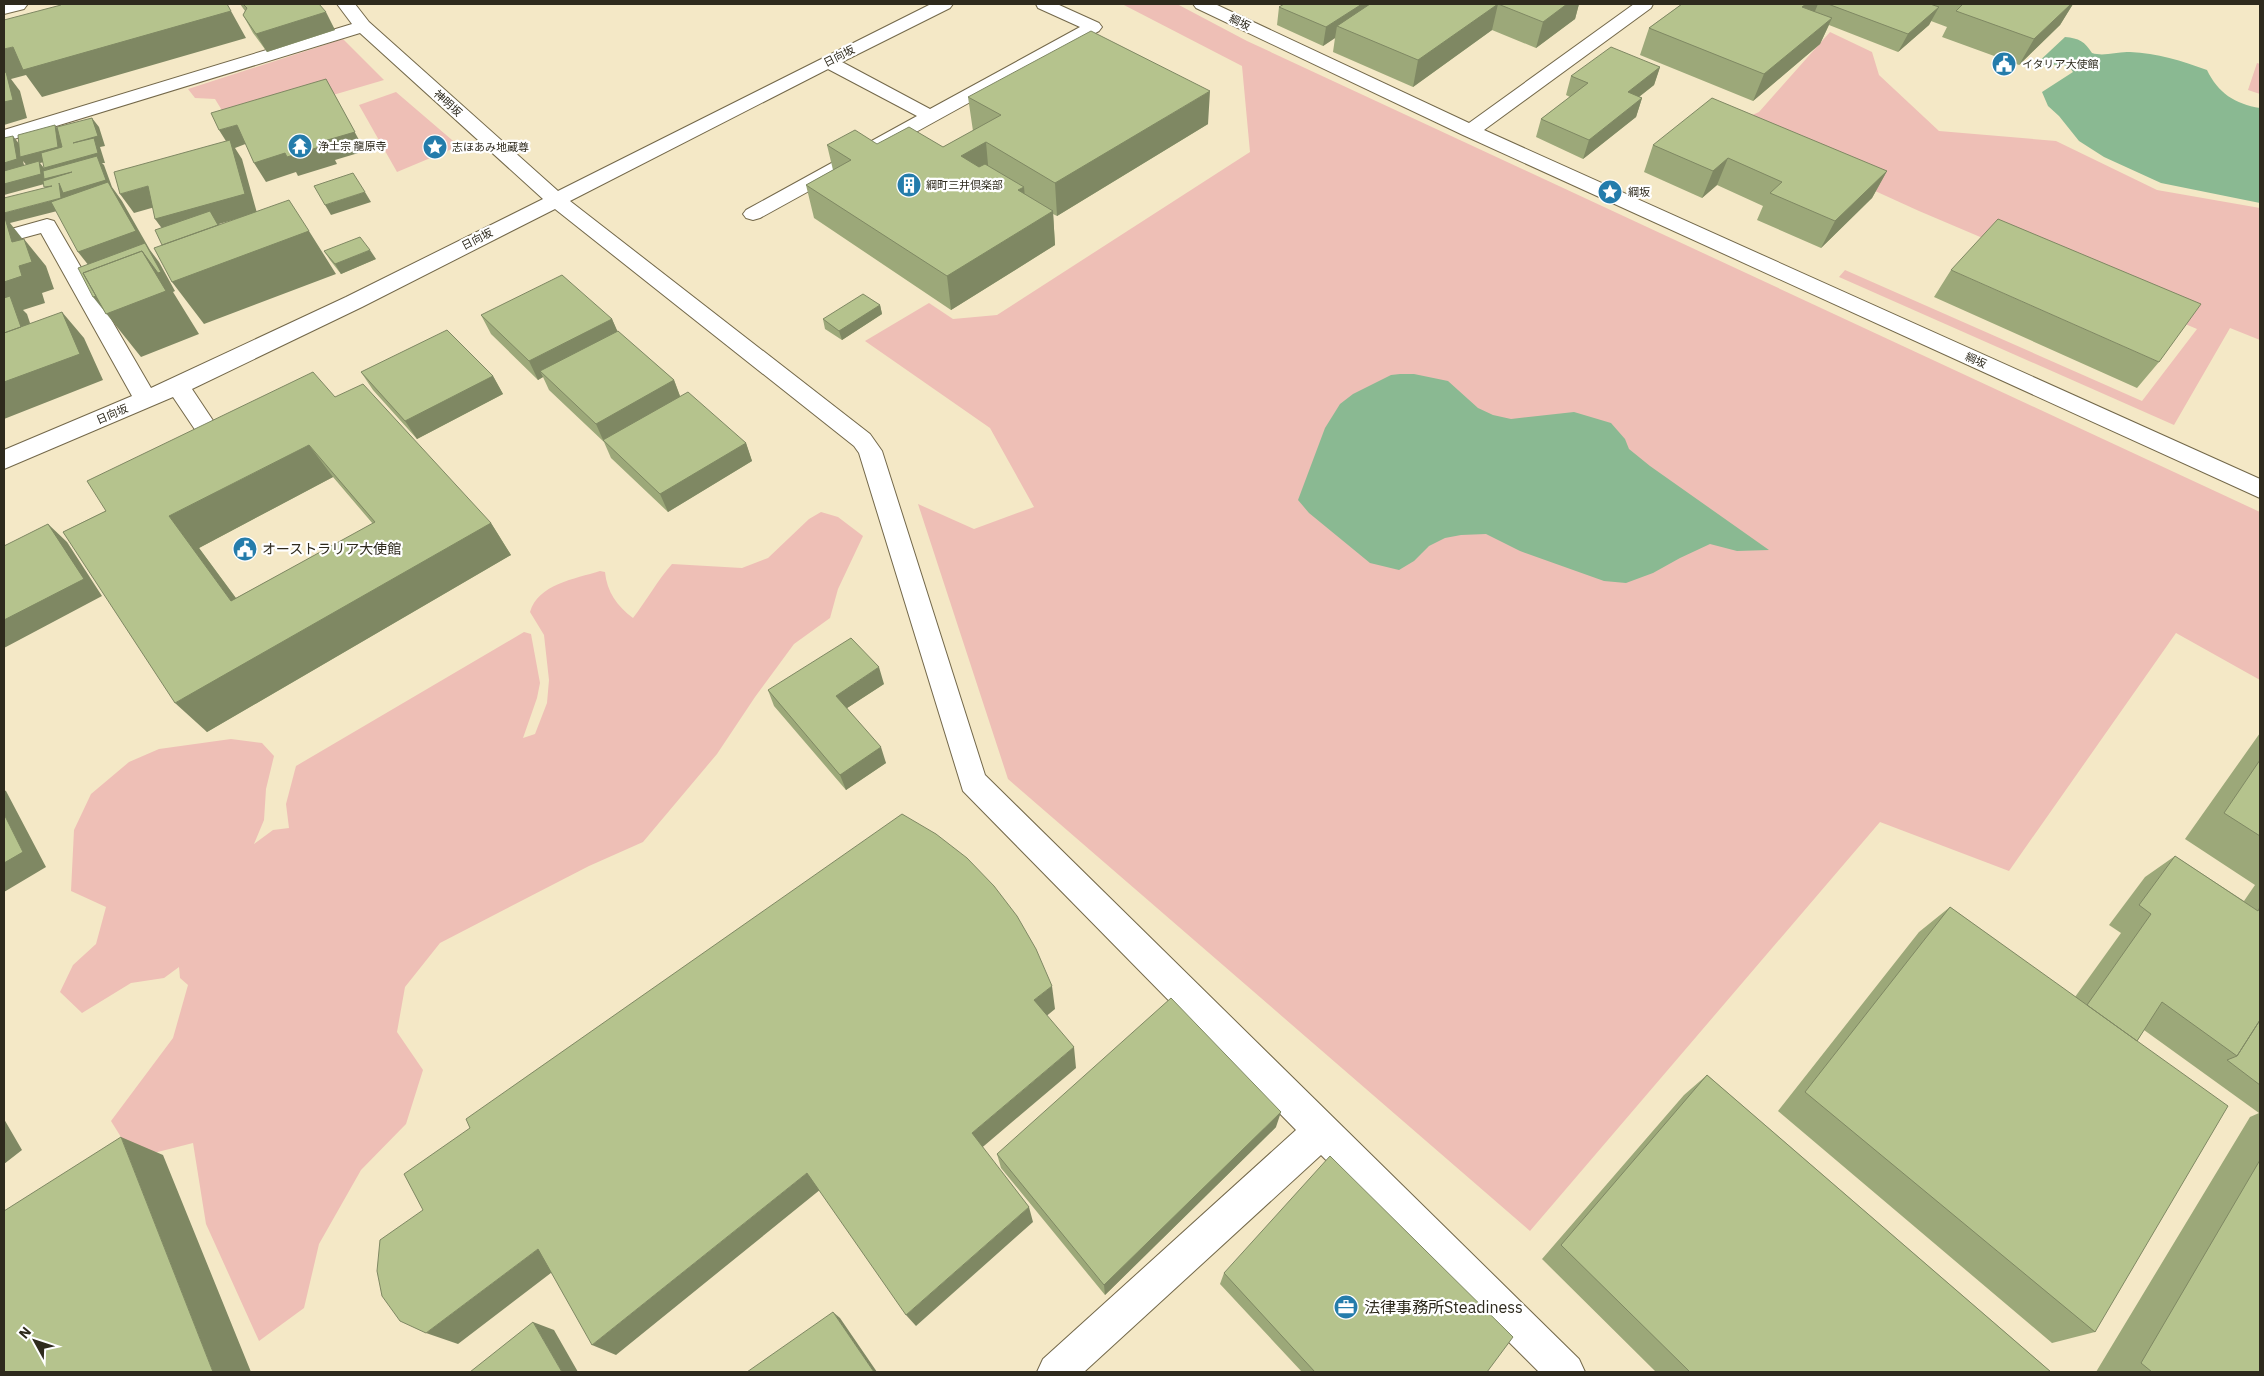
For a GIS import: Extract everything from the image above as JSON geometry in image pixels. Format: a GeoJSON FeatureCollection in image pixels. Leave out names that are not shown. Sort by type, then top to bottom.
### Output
{"type":"FeatureCollection","features":[{"type":"Feature","properties":{"kind":"street","name":"神明坂"},"geometry":{"type":"LineString","coordinates":[[346,4],[363,26],[555,199],[862,440],[870,451],[974,782],[1321,1131],[1566,1372]]}},
{"type":"Feature","properties":{"kind":"street","name":"日向坂"},"geometry":{"type":"LineString","coordinates":[[4,460],[178,386],[354,302],[944,4]]}},
{"type":"Feature","properties":{"kind":"street"},"geometry":{"type":"LineString","coordinates":[[753,214],[1093,28],[1044,4]]}},
{"type":"Feature","properties":{"kind":"street","name":"綱坂"},"geometry":{"type":"LineString","coordinates":[[1202,4],[1470,131],[2260,489]]}},
{"type":"Feature","properties":{"kind":"street"},"geometry":{"type":"LineString","coordinates":[[1470,131],[1644,4]]}},
{"type":"Feature","properties":{"kind":"street"},"geometry":{"type":"LineString","coordinates":[[4,136],[363,26]]}},
{"type":"Feature","properties":{"kind":"street"},"geometry":{"type":"LineString","coordinates":[[828,62],[930,116]]}},
{"type":"Feature","properties":{"kind":"street"},"geometry":{"type":"LineString","coordinates":[[4,237],[47,225],[146,400]]}},
{"type":"Feature","properties":{"kind":"street"},"geometry":{"type":"LineString","coordinates":[[178,386],[216,443]]}},
{"type":"Feature","properties":{"kind":"street"},"geometry":{"type":"LineString","coordinates":[[1056,1372],[1321,1131]]}},
{"type":"Feature","properties":{"kind":"shaded area"},"geometry":{"type":"Polygon","coordinates":[[[1122,4],[1177,4],[1247,41],[2260,512],[2260,680],[2176,633],[2009,871],[1880,822],[1530,1231],[1008,779],[918,504],[974,529],[1034,507],[990,428],[865,341],[929,303],[953,319],[997,315],[1250,152],[1242,66],[1122,4]]]}},
{"type":"Feature","properties":{"kind":"shaded area"},"geometry":{"type":"Polygon","coordinates":[[[1830,32],[1872,52],[1879,75],[1939,131],[2056,141],[2157,190],[2260,208],[2260,340],[2230,328],[2174,425],[1839,277],[1845,270],[2142,401],[2197,329],[1919,211],[1730,125],[1759,112],[1830,32]]]}},
{"type":"Feature","properties":{"kind":"shaded area"},"geometry":{"type":"Polygon","coordinates":[[[2065,37],[2081,41],[2092,53],[2130,52],[2150,54],[2207,70],[2216,85],[2228,96],[2243,104],[2260,108],[2260,203],[2161,183],[2104,157],[2079,141],[2059,116],[2048,106],[2042,92],[2073,72],[2069,66],[2064,65],[2034,66],[2065,37]]]}},
{"type":"Feature","properties":{"kind":"shaded area"},"geometry":{"type":"Polygon","coordinates":[[[343,39],[384,80],[231,125],[215,99],[195,98],[188,89],[343,39]]]}},
{"type":"Feature","properties":{"kind":"shaded area"},"geometry":{"type":"Polygon","coordinates":[[[2257,63],[2260,64],[2260,94],[2248,90],[2257,63]]]}},
{"type":"Feature","properties":{"kind":"shaded area"},"geometry":{"type":"Polygon","coordinates":[[[396,92],[459,146],[397,172],[359,105],[396,92]]]}},
{"type":"Feature","properties":{"kind":"shaded area"},"geometry":{"type":"Polygon","coordinates":[[[1414,374],[1448,381],[1478,408],[1493,415],[1511,419],[1574,412],[1611,423],[1625,439],[1629,449],[1650,466],[1769,550],[1737,551],[1710,544],[1653,573],[1626,583],[1604,581],[1520,551],[1486,534],[1445,538],[1429,546],[1414,561],[1399,570],[1370,563],[1309,513],[1298,500],[1325,428],[1340,404],[1353,394],[1391,375],[1414,374]]]}},
{"type":"Feature","properties":{"kind":"shaded area"},"geometry":{"type":"Polygon","coordinates":[[[821,512],[838,517],[863,536],[838,589],[830,618],[794,644],[755,697],[717,754],[643,842],[589,866],[440,943],[405,987],[397,1032],[423,1070],[406,1124],[361,1170],[319,1244],[304,1308],[259,1341],[206,1224],[193,1143],[134,1158],[111,1121],[173,1038],[188,985],[180,978],[179,967],[164,978],[131,983],[82,1013],[60,992],[73,965],[96,944],[106,907],[71,891],[74,830],[91,794],[129,762],[159,749],[231,739],[262,743],[274,756],[266,789],[264,820],[254,844],[273,830],[289,828],[286,804],[296,766],[524,632],[531,634],[540,683],[537,698],[523,738],[535,734],[547,703],[549,680],[544,635],[530,612],[534,603],[549,589],[580,577],[600,571],[605,572],[608,586],[614,598],[622,609],[633,618],[672,564],[742,568],[768,558],[809,519],[821,512]]]}},
{"type":"Feature","properties":{"kind":"building"},"geometry":{"type":"Polygon","coordinates":[[[61,4],[227,4],[231,11],[23,70],[13,47],[4,49],[4,20],[61,4]]]}},
{"type":"Feature","properties":{"kind":"building"},"geometry":{"type":"Polygon","coordinates":[[[243,4],[319,4],[326,12],[256,34],[243,15],[247,8],[243,4]]]}},
{"type":"Feature","properties":{"kind":"building"},"geometry":{"type":"Polygon","coordinates":[[[1284,4],[1362,4],[1326,27],[1279,7],[1284,4]]]}},
{"type":"Feature","properties":{"kind":"building"},"geometry":{"type":"Polygon","coordinates":[[[1370,4],[1498,4],[1418,60],[1337,26],[1370,4]]]}},
{"type":"Feature","properties":{"kind":"building"},"geometry":{"type":"Polygon","coordinates":[[[1498,4],[1567,4],[1543,22],[1498,4]]]}},
{"type":"Feature","properties":{"kind":"building"},"geometry":{"type":"Polygon","coordinates":[[[1682,4],[1806,4],[1802,7],[1832,18],[1764,74],[1649,28],[1682,4]]]}},
{"type":"Feature","properties":{"kind":"building"},"geometry":{"type":"Polygon","coordinates":[[[1828,4],[1930,4],[1939,7],[1908,34],[1828,4]]]}},
{"type":"Feature","properties":{"kind":"building"},"geometry":{"type":"Polygon","coordinates":[[[1963,4],[2071,4],[2034,39],[1956,11],[1963,4]]]}},
{"type":"Feature","properties":{"kind":"building","name":"綱町三井倶楽部"},"geometry":{"type":"Polygon","coordinates":[[[1091,31],[1210,91],[1055,183],[986,142],[961,156],[979,167],[985,164],[1024,187],[1018,190],[1053,211],[947,276],[806,185],[851,160],[827,145],[855,130],[877,144],[909,127],[943,147],[1001,115],[968,97],[1091,31]]]}},
{"type":"Feature","properties":{"kind":"building"},"geometry":{"type":"Polygon","coordinates":[[[1611,47],[1660,67],[1628,92],[1642,98],[1589,140],[1541,119],[1588,83],[1571,76],[1611,47]]]}},
{"type":"Feature","properties":{"kind":"building"},"geometry":{"type":"Polygon","coordinates":[[[6,72],[13,100],[4,102],[4,73],[6,72]]]}},
{"type":"Feature","properties":{"kind":"building"},"geometry":{"type":"Polygon","coordinates":[[[326,79],[355,132],[324,141],[326,145],[287,157],[285,153],[254,163],[237,125],[219,130],[211,113],[326,79]]]}},
{"type":"Feature","properties":{"kind":"building"},"geometry":{"type":"Polygon","coordinates":[[[1712,98],[1887,171],[1835,221],[1770,193],[1782,182],[1728,158],[1713,171],[1653,145],[1712,98]]]}},
{"type":"Feature","properties":{"kind":"building"},"geometry":{"type":"Polygon","coordinates":[[[92,118],[98,136],[73,143],[94,138],[98,153],[44,168],[41,153],[62,147],[57,127],[92,118]]]}},
{"type":"Feature","properties":{"kind":"building"},"geometry":{"type":"Polygon","coordinates":[[[55,125],[58,147],[20,157],[18,135],[55,125]]]}},
{"type":"Feature","properties":{"kind":"building"},"geometry":{"type":"Polygon","coordinates":[[[13,136],[17,159],[4,163],[4,138],[13,136]]]}},
{"type":"Feature","properties":{"kind":"building"},"geometry":{"type":"Polygon","coordinates":[[[230,140],[245,194],[155,219],[148,186],[120,194],[114,172],[230,140]]]}},
{"type":"Feature","properties":{"kind":"building"},"geometry":{"type":"Polygon","coordinates":[[[97,156],[106,180],[63,193],[59,183],[61,198],[4,213],[4,198],[52,186],[44,187],[43,181],[72,172],[44,179],[43,171],[97,156]]]}},
{"type":"Feature","properties":{"kind":"building"},"geometry":{"type":"Polygon","coordinates":[[[39,161],[41,174],[4,184],[4,171],[39,161]]]}},
{"type":"Feature","properties":{"kind":"building"},"geometry":{"type":"Polygon","coordinates":[[[353,173],[365,192],[325,205],[314,186],[353,173]]]}},
{"type":"Feature","properties":{"kind":"building"},"geometry":{"type":"Polygon","coordinates":[[[108,182],[136,231],[78,252],[51,202],[108,182]]]}},
{"type":"Feature","properties":{"kind":"building"},"geometry":{"type":"Polygon","coordinates":[[[289,200],[309,231],[172,282],[154,248],[289,200]]]}},
{"type":"Feature","properties":{"kind":"building"},"geometry":{"type":"Polygon","coordinates":[[[210,211],[218,225],[162,245],[155,230],[210,211]]]}},
{"type":"Feature","properties":{"kind":"building"},"geometry":{"type":"Polygon","coordinates":[[[4,218],[12,242],[24,239],[32,262],[19,266],[22,276],[4,282],[4,218]]]}},
{"type":"Feature","properties":{"kind":"building"},"geometry":{"type":"Polygon","coordinates":[[[1998,219],[2201,304],[2159,362],[1951,270],[1998,219]]]}},
{"type":"Feature","properties":{"kind":"building"},"geometry":{"type":"Polygon","coordinates":[[[360,237],[370,250],[335,264],[324,251],[360,237]]]}},
{"type":"Feature","properties":{"kind":"building"},"geometry":{"type":"Polygon","coordinates":[[[145,243],[161,272],[158,273],[142,251],[83,273],[96,296],[93,297],[78,268],[145,243]]]}},
{"type":"Feature","properties":{"kind":"building"},"geometry":{"type":"Polygon","coordinates":[[[142,251],[166,291],[106,314],[83,273],[142,251]]]}},
{"type":"Feature","properties":{"kind":"building"},"geometry":{"type":"Polygon","coordinates":[[[562,275],[612,319],[529,361],[481,315],[562,275]]]}},
{"type":"Feature","properties":{"kind":"building"},"geometry":{"type":"Polygon","coordinates":[[[863,294],[880,305],[839,331],[823,319],[863,294]]]}},
{"type":"Feature","properties":{"kind":"building"},"geometry":{"type":"Polygon","coordinates":[[[10,296],[21,327],[4,333],[4,298],[10,296]]]}},
{"type":"Feature","properties":{"kind":"building"},"geometry":{"type":"Polygon","coordinates":[[[62,312],[80,354],[4,382],[4,333],[62,312]]]}},
{"type":"Feature","properties":{"kind":"building"},"geometry":{"type":"Polygon","coordinates":[[[447,330],[493,376],[405,421],[361,372],[447,330]]]}},
{"type":"Feature","properties":{"kind":"building"},"geometry":{"type":"Polygon","coordinates":[[[618,331],[674,380],[596,424],[540,371],[618,331]]]}},
{"type":"Feature","properties":{"kind":"building"},"geometry":{"type":"Polygon","coordinates":[[[313,372],[335,397],[363,384],[491,523],[175,703],[63,532],[106,511],[87,481],[313,372]],[[309,445],[169,516],[231,601],[375,522],[309,445]]]}},
{"type":"Feature","properties":{"kind":"building"},"geometry":{"type":"Polygon","coordinates":[[[688,392],[746,443],[660,494],[603,440],[688,392]]]}},
{"type":"Feature","properties":{"kind":"building"},"geometry":{"type":"Polygon","coordinates":[[[48,524],[84,579],[4,620],[4,546],[48,524]]]}},
{"type":"Feature","properties":{"kind":"building"},"geometry":{"type":"Polygon","coordinates":[[[851,638],[879,667],[836,696],[881,747],[840,775],[768,690],[851,638]]]}},
{"type":"Feature","properties":{"kind":"building"},"geometry":{"type":"Polygon","coordinates":[[[2260,760],[2260,836],[2224,813],[2260,760]]]}},
{"type":"Feature","properties":{"kind":"building"},"geometry":{"type":"Polygon","coordinates":[[[4,814],[23,852],[4,863],[4,814]]]}},
{"type":"Feature","properties":{"kind":"building"},"geometry":{"type":"Polygon","coordinates":[[[902,814],[936,834],[967,858],[994,886],[1017,916],[1036,949],[1052,986],[1034,1000],[1074,1047],[972,1133],[1029,1207],[906,1315],[807,1173],[592,1345],[538,1249],[426,1333],[400,1321],[382,1296],[377,1271],[380,1240],[423,1210],[404,1174],[470,1128],[466,1119],[902,814]]]}},
{"type":"Feature","properties":{"kind":"building"},"geometry":{"type":"Polygon","coordinates":[[[2175,856],[2258,911],[2260,907],[2260,1020],[2237,1056],[2162,1002],[2137,1041],[2087,1005],[2151,914],[2139,905],[2175,856]]]}},
{"type":"Feature","properties":{"kind":"building"},"geometry":{"type":"Polygon","coordinates":[[[1950,907],[2228,1106],[2095,1332],[1805,1092],[1950,907]]]}},
{"type":"Feature","properties":{"kind":"building"},"geometry":{"type":"Polygon","coordinates":[[[1171,998],[1281,1112],[1104,1285],[997,1154],[1171,998]]]}},
{"type":"Feature","properties":{"kind":"building"},"geometry":{"type":"Polygon","coordinates":[[[2260,1020],[2260,1085],[2227,1060],[2237,1056],[2260,1020]]]}},
{"type":"Feature","properties":{"kind":"building"},"geometry":{"type":"Polygon","coordinates":[[[1707,1075],[2051,1372],[1690,1372],[1561,1245],[1707,1075]]]}},
{"type":"Feature","properties":{"kind":"building"},"geometry":{"type":"Polygon","coordinates":[[[121,1137],[213,1372],[4,1372],[4,1211],[121,1137]]]}},
{"type":"Feature","properties":{"kind":"building"},"geometry":{"type":"Polygon","coordinates":[[[1330,1156],[1513,1337],[1487,1372],[1315,1372],[1224,1273],[1330,1156]]]}},
{"type":"Feature","properties":{"kind":"building"},"geometry":{"type":"Polygon","coordinates":[[[2260,1160],[2260,1372],[2152,1372],[2141,1363],[2260,1160]]]}},
{"type":"Feature","properties":{"kind":"building"},"geometry":{"type":"Polygon","coordinates":[[[833,1312],[874,1372],[747,1372],[833,1312]]]}},
{"type":"Feature","properties":{"kind":"building"},"geometry":{"type":"Polygon","coordinates":[[[533,1322],[562,1372],[470,1372],[533,1322]]]}},
{"type":"Feature","properties":{"kind":"place","name":"イタリア大使館"},"geometry":{"type":"Point","coordinates":[2004,64]}},
{"type":"Feature","properties":{"kind":"place","name":"浄土宗 龍原寺"},"geometry":{"type":"Point","coordinates":[300,146]}},
{"type":"Feature","properties":{"kind":"place","name":"志ほあみ地蔵尊"},"geometry":{"type":"Point","coordinates":[435,147]}},
{"type":"Feature","properties":{"kind":"place","name":"綱町三井倶楽部"},"geometry":{"type":"Point","coordinates":[909,185]}},
{"type":"Feature","properties":{"kind":"place","name":"綱坂"},"geometry":{"type":"Point","coordinates":[1610,192]}},
{"type":"Feature","properties":{"kind":"place","name":"オーストラリア大使館"},"geometry":{"type":"Point","coordinates":[245,549]}},
{"type":"Feature","properties":{"kind":"place","name":"法律事務所Steadiness"},"geometry":{"type":"Point","coordinates":[1346,1307]}}]}
